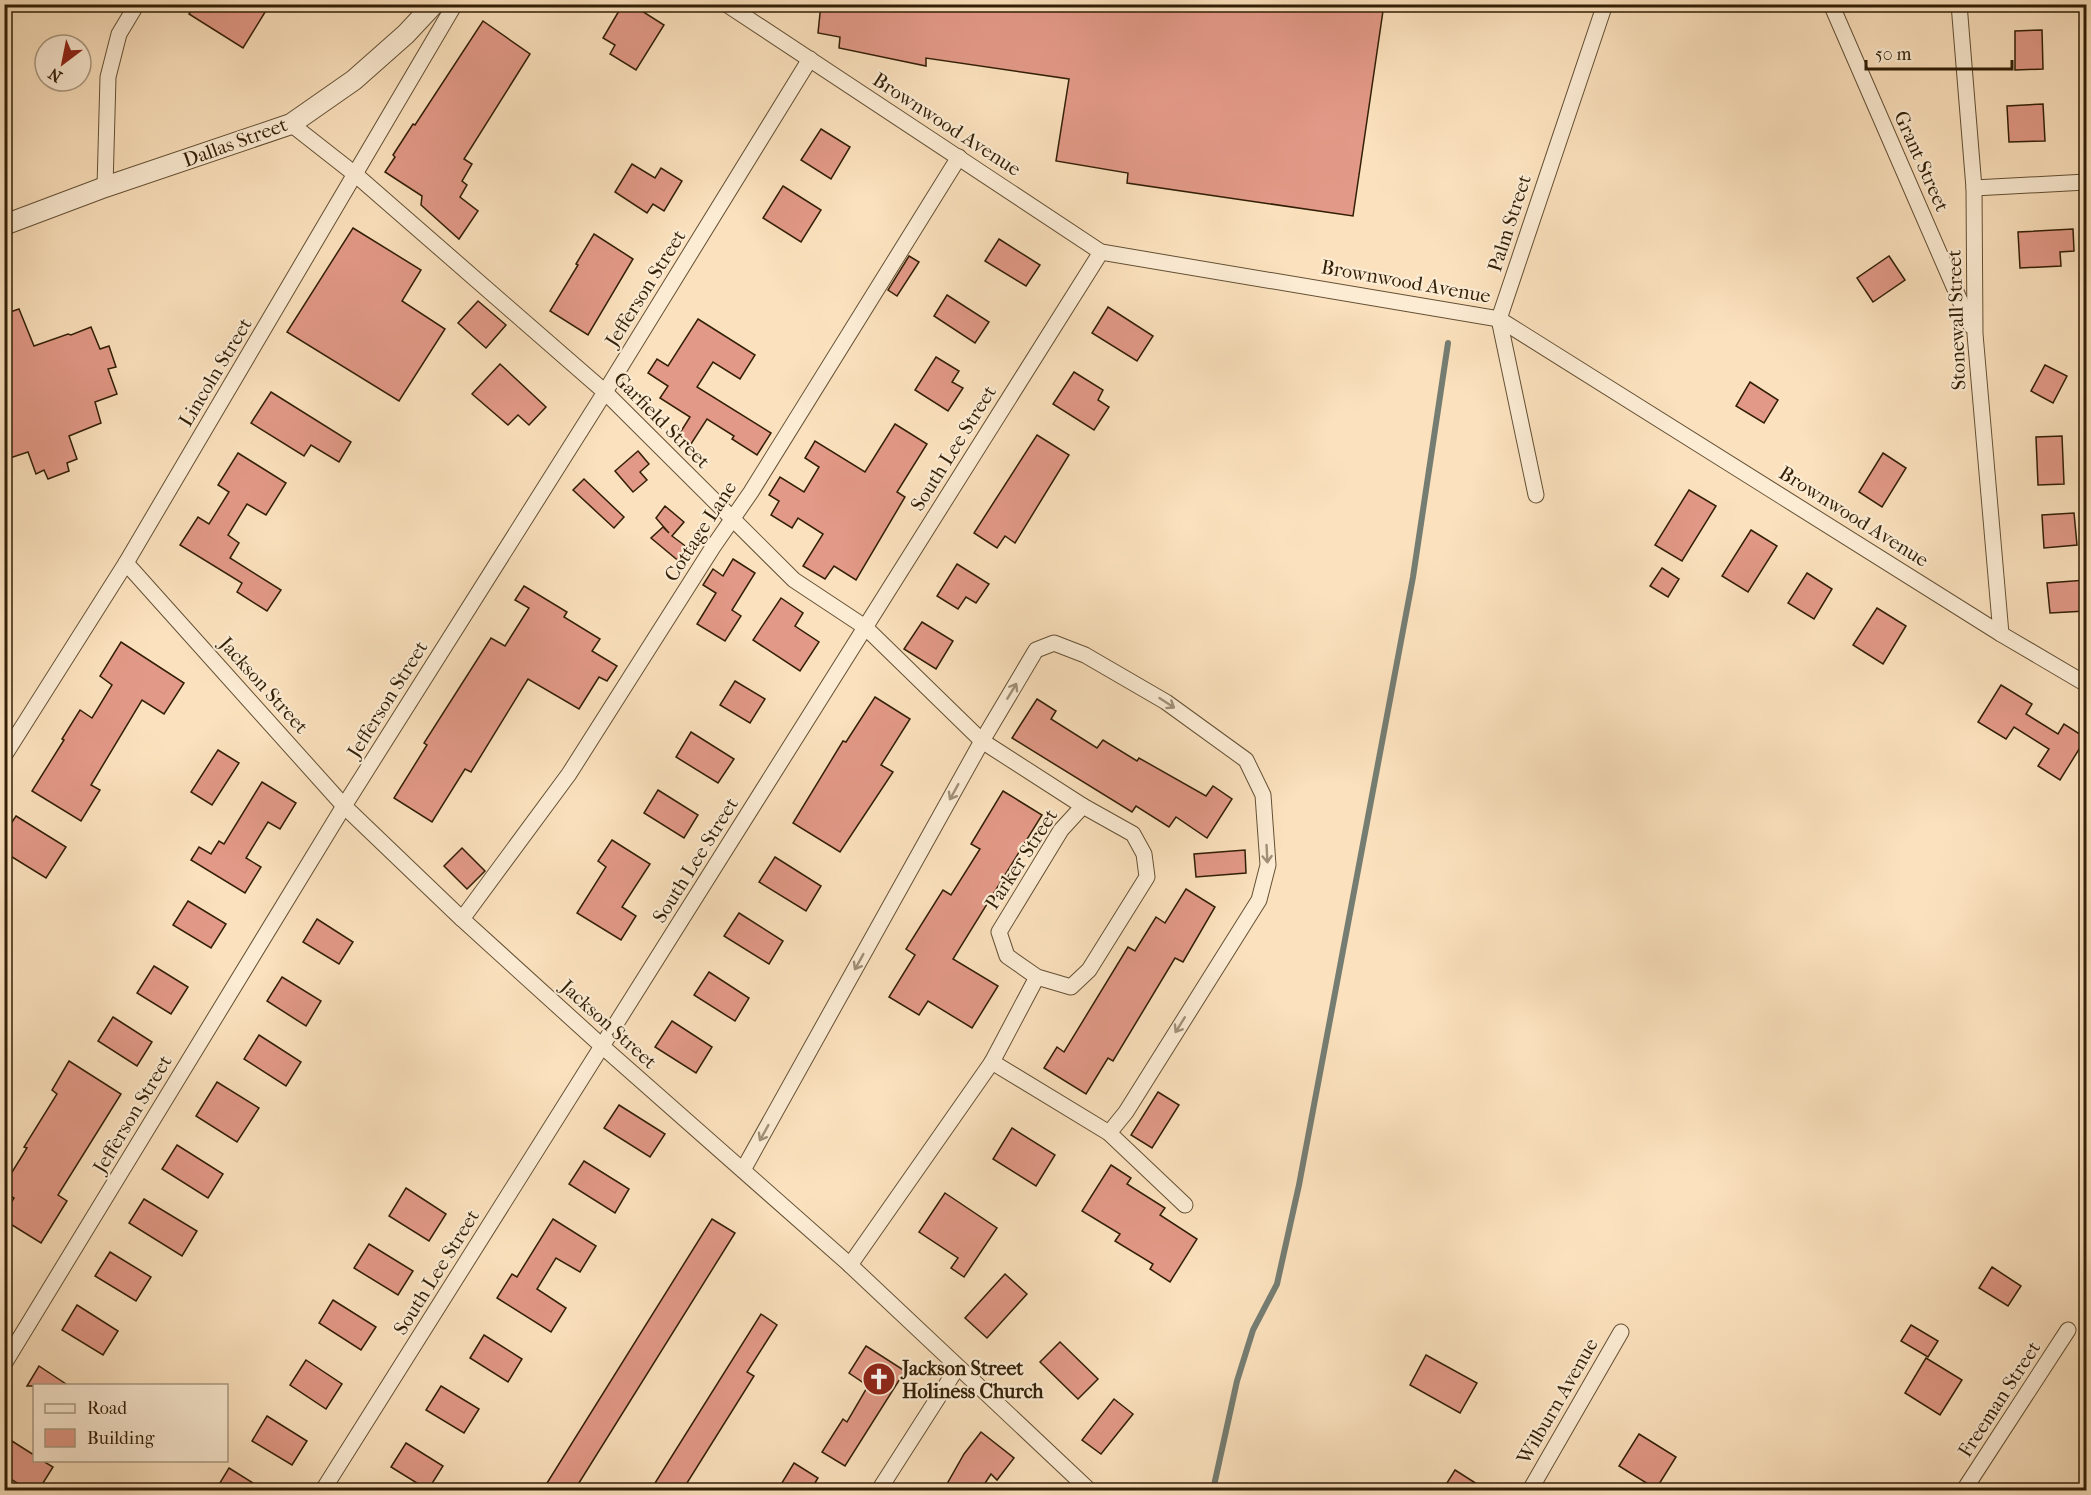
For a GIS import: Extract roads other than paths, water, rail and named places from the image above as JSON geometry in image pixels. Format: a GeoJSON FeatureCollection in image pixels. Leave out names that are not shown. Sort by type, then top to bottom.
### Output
{"type":"FeatureCollection","features":[{"type":"Feature","properties":{"kind":"street"},"geometry":{"type":"LineString","coordinates":[[105,187],[108,76],[119,34],[137,4]]}},
{"type":"Feature","properties":{"kind":"street","name":"Dallas Street"},"geometry":{"type":"LineString","coordinates":[[4,225],[105,187],[291,124],[354,80],[406,34],[434,4]]}},
{"type":"Feature","properties":{"kind":"street","name":"Lincoln Street"},"geometry":{"type":"LineString","coordinates":[[4,756],[126,563],[455,4]]}},
{"type":"Feature","properties":{"kind":"street","name":"Brownwood Avenue"},"geometry":{"type":"LineString","coordinates":[[726,4],[1101,252],[1499,318],[2001,634],[2086,684]]}},
{"type":"Feature","properties":{"kind":"street","name":"Palm Street"},"geometry":{"type":"LineString","coordinates":[[1499,318],[1605,4]]}},
{"type":"Feature","properties":{"kind":"street","name":"Grant Street"},"geometry":{"type":"LineString","coordinates":[[1831,4],[1975,334]]}},
{"type":"Feature","properties":{"kind":"street","name":"Stonewall Street"},"geometry":{"type":"LineString","coordinates":[[1959,4],[1974,188],[1975,334],[2001,634]]}},
{"type":"Feature","properties":{"kind":"street","name":"Jefferson Street"},"geometry":{"type":"LineString","coordinates":[[4,1365],[344,806],[605,392],[810,60]]}},
{"type":"Feature","properties":{"kind":"street","name":"Garfield Street"},"geometry":{"type":"LineString","coordinates":[[291,124],[356,175],[605,392],[794,580],[865,627],[982,741],[1083,806]]}},
{"type":"Feature","properties":{"kind":"street","name":"Cottage Lane"},"geometry":{"type":"LineString","coordinates":[[462,919],[569,774],[713,547],[733,520],[960,157]]}},
{"type":"Feature","properties":{"kind":"street"},"geometry":{"type":"LineString","coordinates":[[1974,188],[2086,182]]}},
{"type":"Feature","properties":{"kind":"street","name":"South Lee Street"},"geometry":{"type":"LineString","coordinates":[[323,1491],[1101,252]]}},
{"type":"Feature","properties":{"kind":"street"},"geometry":{"type":"LineString","coordinates":[[1499,318],[1536,495]]}},
{"type":"Feature","properties":{"kind":"street","name":"Jackson Street"},"geometry":{"type":"LineString","coordinates":[[126,563],[344,806],[462,919],[603,1047],[850,1265],[1089,1491]]}},
{"type":"Feature","properties":{"kind":"street"},"geometry":{"type":"LineString","coordinates":[[742,1170],[982,741],[1036,650],[1054,643],[1085,655],[1166,702],[1246,760],[1263,795],[1268,865],[1259,900],[1126,1113],[1109,1133]]}},
{"type":"Feature","properties":{"kind":"street","name":"Parker Street"},"geometry":{"type":"LineString","coordinates":[[1083,806],[1133,834],[1144,854],[1148,877],[1089,970],[1071,987],[1037,977],[1007,956],[999,932],[1061,830],[1083,806]]}},
{"type":"Feature","properties":{"kind":"street"},"geometry":{"type":"LineString","coordinates":[[850,1265],[992,1062],[1037,977]]}},
{"type":"Feature","properties":{"kind":"street"},"geometry":{"type":"LineString","coordinates":[[992,1062],[1109,1133],[1185,1204]]}},
{"type":"Feature","properties":{"kind":"street","name":"Freeman Street"},"geometry":{"type":"LineString","coordinates":[[1964,1491],[2068,1330]]}},
{"type":"Feature","properties":{"kind":"street","name":"Wilburn Avenue"},"geometry":{"type":"LineString","coordinates":[[1530,1491],[1621,1332]]}},
{"type":"Feature","properties":{"kind":"street"},"geometry":{"type":"LineString","coordinates":[[879,1491],[957,1368]]}},
{"type":"Feature","properties":{"kind":"waterway"},"geometry":{"type":"LineString","coordinates":[[1213,1490],[1237,1381],[1253,1330],[1277,1284],[1299,1185],[1413,577],[1448,343]]}},
{"type":"Feature","properties":{"kind":"place","name":"Jackson Street Holiness Church"},"geometry":{"type":"Point","coordinates":[879,1379]}}]}
